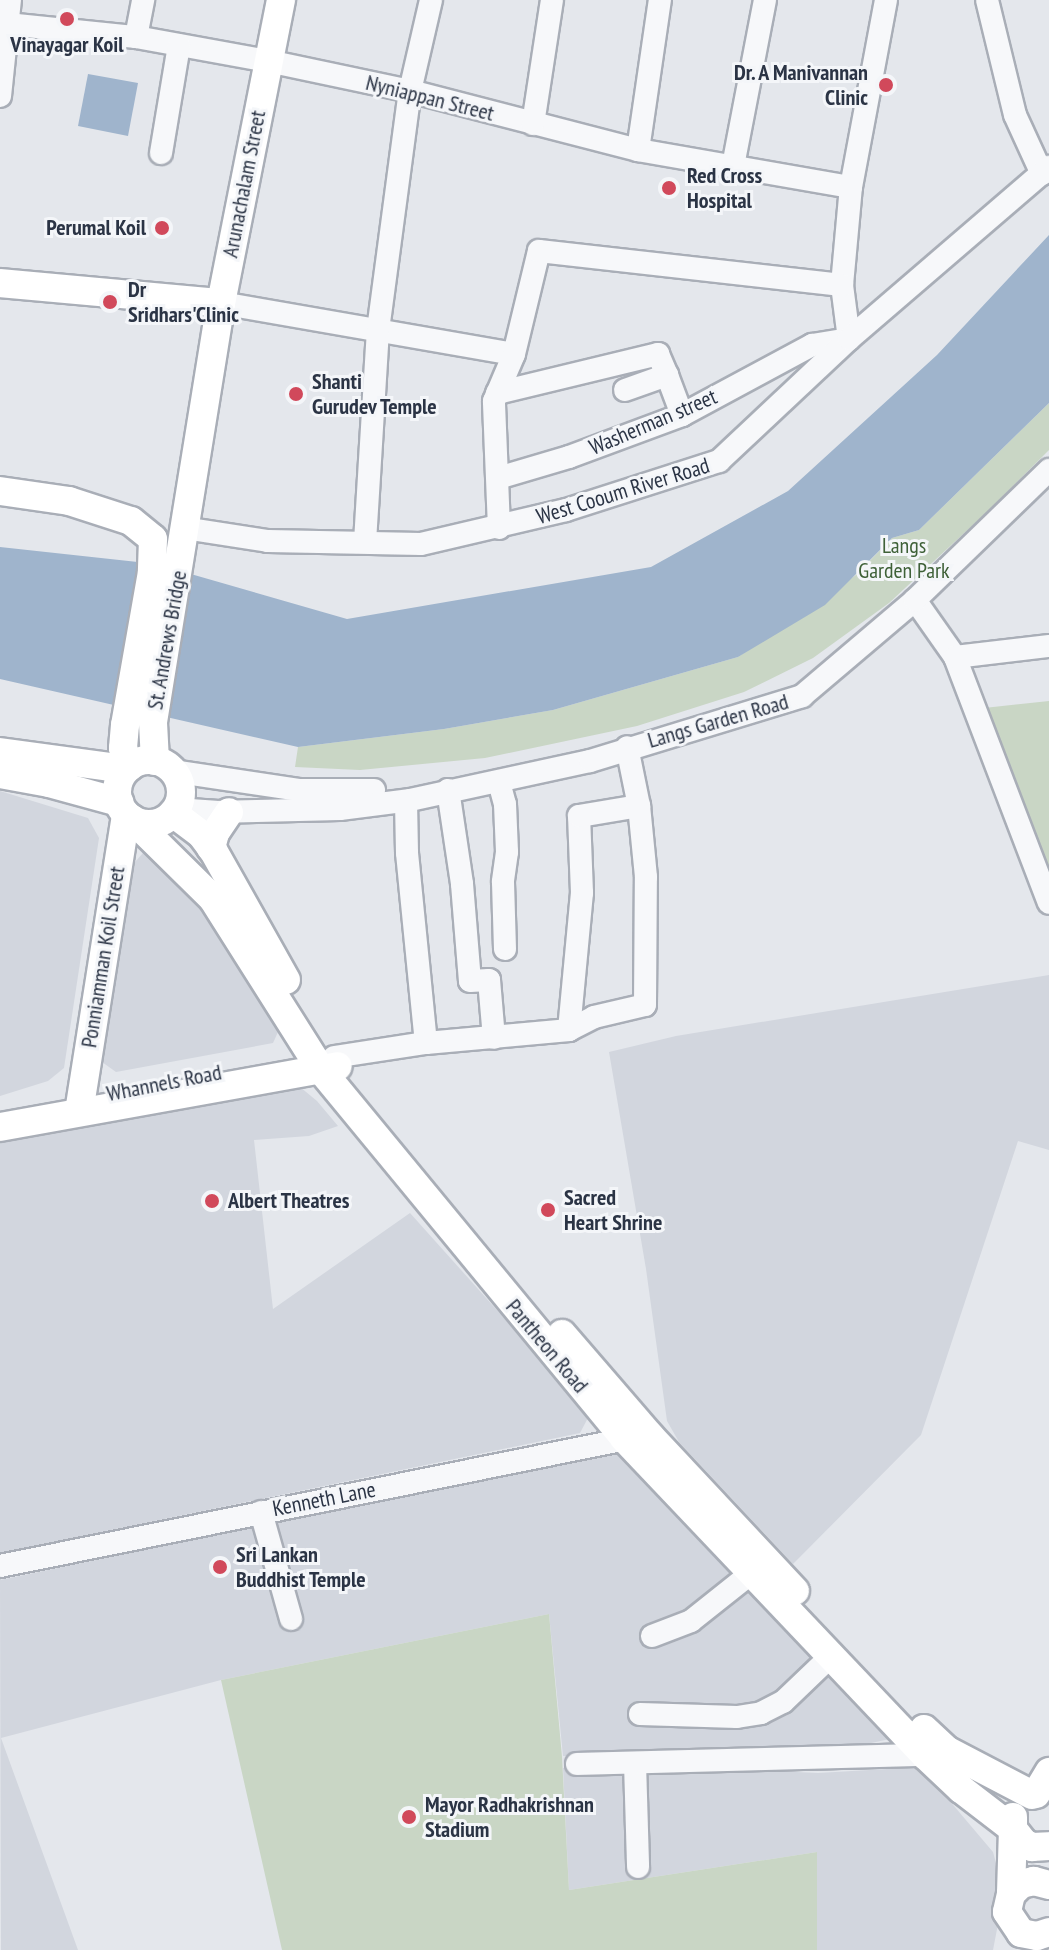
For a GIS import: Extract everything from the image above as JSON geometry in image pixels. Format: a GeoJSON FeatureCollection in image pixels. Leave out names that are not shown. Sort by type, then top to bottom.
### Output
{"type":"FeatureCollection","features":[{"type":"Feature","properties":{"kind":"main road","name":"Arunachalam Street"},"geometry":{"type":"LineString","coordinates":[[181,559],[221,303],[281,0]]}},
{"type":"Feature","properties":{"kind":"main road"},"geometry":{"type":"LineString","coordinates":[[0,283],[221,303]]}},
{"type":"Feature","properties":{"kind":"main road","name":"St. Andrews Bridge"},"geometry":{"type":"LineString","coordinates":[[0,491],[69,501],[131,521],[153,539],[136,754]]}},
{"type":"Feature","properties":{"kind":"main road","name":"St. Andrews Bridge"},"geometry":{"type":"LineString","coordinates":[[136,754],[181,559]]}},
{"type":"Feature","properties":{"kind":"main road"},"geometry":{"type":"LineString","coordinates":[[0,752],[136,754],[181,789],[175,811],[154,824],[49,783],[0,774]]}},
{"type":"Feature","properties":{"kind":"main road","name":"Ponniamman Koil Street"},"geometry":{"type":"LineString","coordinates":[[79,1106],[126,812],[118,785],[136,754]]}},
{"type":"Feature","properties":{"kind":"main road","name":"Pantheon Road"},"geometry":{"type":"LineString","coordinates":[[175,811],[201,834],[211,848],[244,930],[327,1060],[415,1161],[637,1437],[758,1567],[933,1738],[966,1762],[1042,1789]]}},
{"type":"Feature","properties":{"kind":"main road","name":"Pantheon Road"},"geometry":{"type":"LineString","coordinates":[[126,812],[244,930]]}},
{"type":"Feature","properties":{"kind":"main road"},"geometry":{"type":"LineString","coordinates":[[211,848],[215,833],[229,812]]}},
{"type":"Feature","properties":{"kind":"main road","name":"Whannels Road"},"geometry":{"type":"LineString","coordinates":[[0,1119],[327,1060]]}},
{"type":"Feature","properties":{"kind":"main road","name":"Whannels Road"},"geometry":{"type":"LineString","coordinates":[[0,1127],[79,1106]]}},
{"type":"Feature","properties":{"kind":"main road","name":"Pantheon Road"},"geometry":{"type":"LineString","coordinates":[[758,1567],[831,1656],[925,1755],[976,1802],[1013,1829],[1024,1843],[1032,1847],[1049,1846]]}},
{"type":"Feature","properties":{"kind":"main road"},"geometry":{"type":"LineString","coordinates":[[1000,1950],[1010,1908],[1014,1812],[1042,1789]]}},
{"type":"Feature","properties":{"kind":"main road"},"geometry":{"type":"LineString","coordinates":[[1010,1908],[1027,1882],[1049,1885]]}},
{"type":"Feature","properties":{"kind":"main road"},"geometry":{"type":"LineString","coordinates":[[1010,1908],[1021,1933],[1042,1938]]}},
{"type":"Feature","properties":{"kind":"street"},"geometry":{"type":"LineString","coordinates":[[0,96],[10,0]]}},
{"type":"Feature","properties":{"kind":"street"},"geometry":{"type":"LineString","coordinates":[[136,37],[143,0]]}},
{"type":"Feature","properties":{"kind":"street"},"geometry":{"type":"LineString","coordinates":[[365,542],[378,330],[410,91],[431,0]]}},
{"type":"Feature","properties":{"kind":"street"},"geometry":{"type":"LineString","coordinates":[[533,124],[552,0]]}},
{"type":"Feature","properties":{"kind":"street"},"geometry":{"type":"LineString","coordinates":[[638,150],[660,0]]}},
{"type":"Feature","properties":{"kind":"street"},"geometry":{"type":"LineString","coordinates":[[733,166],[765,0]]}},
{"type":"Feature","properties":{"kind":"street"},"geometry":{"type":"LineString","coordinates":[[849,339],[842,285],[851,187],[886,0]]}},
{"type":"Feature","properties":{"kind":"street"},"geometry":{"type":"LineString","coordinates":[[987,0],[1015,115],[1046,170]]}},
{"type":"Feature","properties":{"kind":"street","name":"Nyniappan Street"},"geometry":{"type":"LineString","coordinates":[[7,24],[136,37],[268,61],[410,91],[638,150],[851,187]]}},
{"type":"Feature","properties":{"kind":"street"},"geometry":{"type":"LineString","coordinates":[[161,153],[179,45]]}},
{"type":"Feature","properties":{"kind":"street","name":"West Cooum River Road"},"geometry":{"type":"LineString","coordinates":[[184,528],[268,541],[421,544],[499,528],[719,461],[849,339],[1046,170]]}},
{"type":"Feature","properties":{"kind":"street"},"geometry":{"type":"LineString","coordinates":[[499,528],[497,393],[514,354],[539,251],[842,285]]}},
{"type":"Feature","properties":{"kind":"street"},"geometry":{"type":"LineString","coordinates":[[221,303],[514,354]]}},
{"type":"Feature","properties":{"kind":"street","name":"Washerman street"},"geometry":{"type":"LineString","coordinates":[[498,478],[569,457],[682,415],[812,345],[849,339]]}},
{"type":"Feature","properties":{"kind":"street"},"geometry":{"type":"LineString","coordinates":[[497,393],[658,354],[682,415]]}},
{"type":"Feature","properties":{"kind":"street"},"geometry":{"type":"LineString","coordinates":[[625,390],[667,375]]}},
{"type":"Feature","properties":{"kind":"street","name":"Langs Garden Road"},"geometry":{"type":"LineString","coordinates":[[175,811],[340,809],[406,801],[590,761],[627,747],[738,719],[802,696],[915,600],[1049,470]]}},
{"type":"Feature","properties":{"kind":"street"},"geometry":{"type":"LineString","coordinates":[[915,600],[955,657],[1049,903]]}},
{"type":"Feature","properties":{"kind":"street"},"geometry":{"type":"LineString","coordinates":[[955,657],[1049,646]]}},
{"type":"Feature","properties":{"kind":"street"},"geometry":{"type":"LineString","coordinates":[[327,1060],[426,1043],[569,1030],[594,1017],[645,1005],[646,877],[639,806],[627,747]]}},
{"type":"Feature","properties":{"kind":"street","name":"Langs Garden Road"},"geometry":{"type":"LineString","coordinates":[[136,754],[217,780],[323,793],[448,790]]}},
{"type":"Feature","properties":{"kind":"street"},"geometry":{"type":"LineString","coordinates":[[499,782],[505,804],[507,852],[503,882],[505,949]]}},
{"type":"Feature","properties":{"kind":"street"},"geometry":{"type":"LineString","coordinates":[[448,790],[462,884],[470,981],[489,980],[494,1038]]}},
{"type":"Feature","properties":{"kind":"street"},"geometry":{"type":"LineString","coordinates":[[406,801],[407,853],[426,1043]]}},
{"type":"Feature","properties":{"kind":"street"},"geometry":{"type":"LineString","coordinates":[[569,1030],[582,893],[579,816],[639,806]]}},
{"type":"Feature","properties":{"kind":"street","name":"Kenneth Lane"},"geometry":{"type":"LineString","coordinates":[[0,1566],[637,1437]]}},
{"type":"Feature","properties":{"kind":"street"},"geometry":{"type":"LineString","coordinates":[[261,1512],[291,1619]]}},
{"type":"Feature","properties":{"kind":"street"},"geometry":{"type":"LineString","coordinates":[[652,1636],[691,1621],[758,1567]]}},
{"type":"Feature","properties":{"kind":"street"},"geometry":{"type":"LineString","coordinates":[[640,1714],[737,1717],[761,1713],[783,1702],[831,1656]]}},
{"type":"Feature","properties":{"kind":"street"},"geometry":{"type":"LineString","coordinates":[[577,1764],[925,1755]]}},
{"type":"Feature","properties":{"kind":"street"},"geometry":{"type":"LineString","coordinates":[[635,1763],[638,1867]]}},
{"type":"Feature","properties":{"kind":"shaded area"},"geometry":{"type":"Polygon","coordinates":[[[0,791],[88,818],[99,838],[64,1068],[48,1081],[0,1096],[0,791]]]}},
{"type":"Feature","properties":{"kind":"shaded area"},"geometry":{"type":"Polygon","coordinates":[[[143,853],[155,855],[205,900],[278,1032],[273,1043],[116,1072],[102,1062],[135,862],[143,853]]]}},
{"type":"Feature","properties":{"kind":"shaded area"},"geometry":{"type":"Polygon","coordinates":[[[1049,975],[1049,1150],[1018,1141],[921,1435],[793,1564],[679,1442],[667,1421],[646,1269],[609,1052],[676,1036],[1049,975]]]}},
{"type":"Feature","properties":{"kind":"shaded area"},"geometry":{"type":"Polygon","coordinates":[[[294,1082],[317,1101],[338,1126],[309,1136],[254,1140],[273,1309],[410,1213],[590,1414],[580,1433],[0,1553],[0,1137],[294,1082]]]}},
{"type":"Feature","properties":{"kind":"shaded area"},"geometry":{"type":"Polygon","coordinates":[[[621,1451],[629,1455],[890,1739],[824,1753],[563,1756],[549,1614],[221,1680],[1,1738],[78,1950],[1,1950],[0,1580],[621,1451]]]}},
{"type":"Feature","properties":{"kind":"shaded area"},"geometry":{"type":"Polygon","coordinates":[[[687,1767],[818,1773],[921,1767],[993,1852],[1004,1893],[993,1950],[817,1950],[817,1852],[569,1890],[563,1768],[687,1767]]]}},
{"type":"Feature","properties":{"kind":"green space","name":"Langs Garden Park"},"geometry":{"type":"Polygon","coordinates":[[[1049,403],[1049,450],[990,509],[889,603],[813,658],[744,692],[637,726],[485,758],[360,770],[295,767],[298,747],[444,729],[553,710],[738,657],[856,575],[892,538],[919,530],[1049,403]]]}},
{"type":"Feature","properties":{"kind":"green space"},"geometry":{"type":"Polygon","coordinates":[[[1049,701],[1049,879],[975,709],[1049,701]]]}},
{"type":"Feature","properties":{"kind":"green space","name":"Mayor Radhakrishnan Stadium"},"geometry":{"type":"Polygon","coordinates":[[[549,1614],[562,1757],[569,1890],[817,1852],[817,1950],[282,1950],[221,1680],[549,1614]]]}},
{"type":"Feature","properties":{"kind":"water"},"geometry":{"type":"Polygon","coordinates":[[[88,74],[138,83],[128,136],[78,126],[88,74]]]}},
{"type":"Feature","properties":{"kind":"water"},"geometry":{"type":"Polygon","coordinates":[[[1049,235],[1049,403],[919,530],[892,538],[825,605],[738,657],[553,710],[444,729],[298,747],[0,679],[0,547],[156,564],[347,619],[651,567],[788,491],[937,355],[1049,235]]]}},
{"type":"Feature","properties":{"kind":"place","name":"Vinayagar Koil"},"geometry":{"type":"Point","coordinates":[67,19]}},
{"type":"Feature","properties":{"kind":"place","name":"Dr. A Manivannan Clinic"},"geometry":{"type":"Point","coordinates":[886,85]}},
{"type":"Feature","properties":{"kind":"place","name":"Red Cross Hospital"},"geometry":{"type":"Point","coordinates":[669,188]}},
{"type":"Feature","properties":{"kind":"place","name":"Perumal Koil"},"geometry":{"type":"Point","coordinates":[162,228]}},
{"type":"Feature","properties":{"kind":"place","name":"Dr Sridhars'Clinic"},"geometry":{"type":"Point","coordinates":[110,302]}},
{"type":"Feature","properties":{"kind":"place","name":"Shanti Gurudev Temple"},"geometry":{"type":"Point","coordinates":[296,394]}},
{"type":"Feature","properties":{"kind":"place","name":"Albert Theatres"},"geometry":{"type":"Point","coordinates":[212,1201]}},
{"type":"Feature","properties":{"kind":"place","name":"Sacred Heart Shrine"},"geometry":{"type":"Point","coordinates":[548,1210]}},
{"type":"Feature","properties":{"kind":"place","name":"Sri Lankan Buddhist Temple"},"geometry":{"type":"Point","coordinates":[220,1567]}},
{"type":"Feature","properties":{"kind":"place","name":"Mayor Radhakrishnan Stadium"},"geometry":{"type":"Point","coordinates":[409,1817]}}]}
